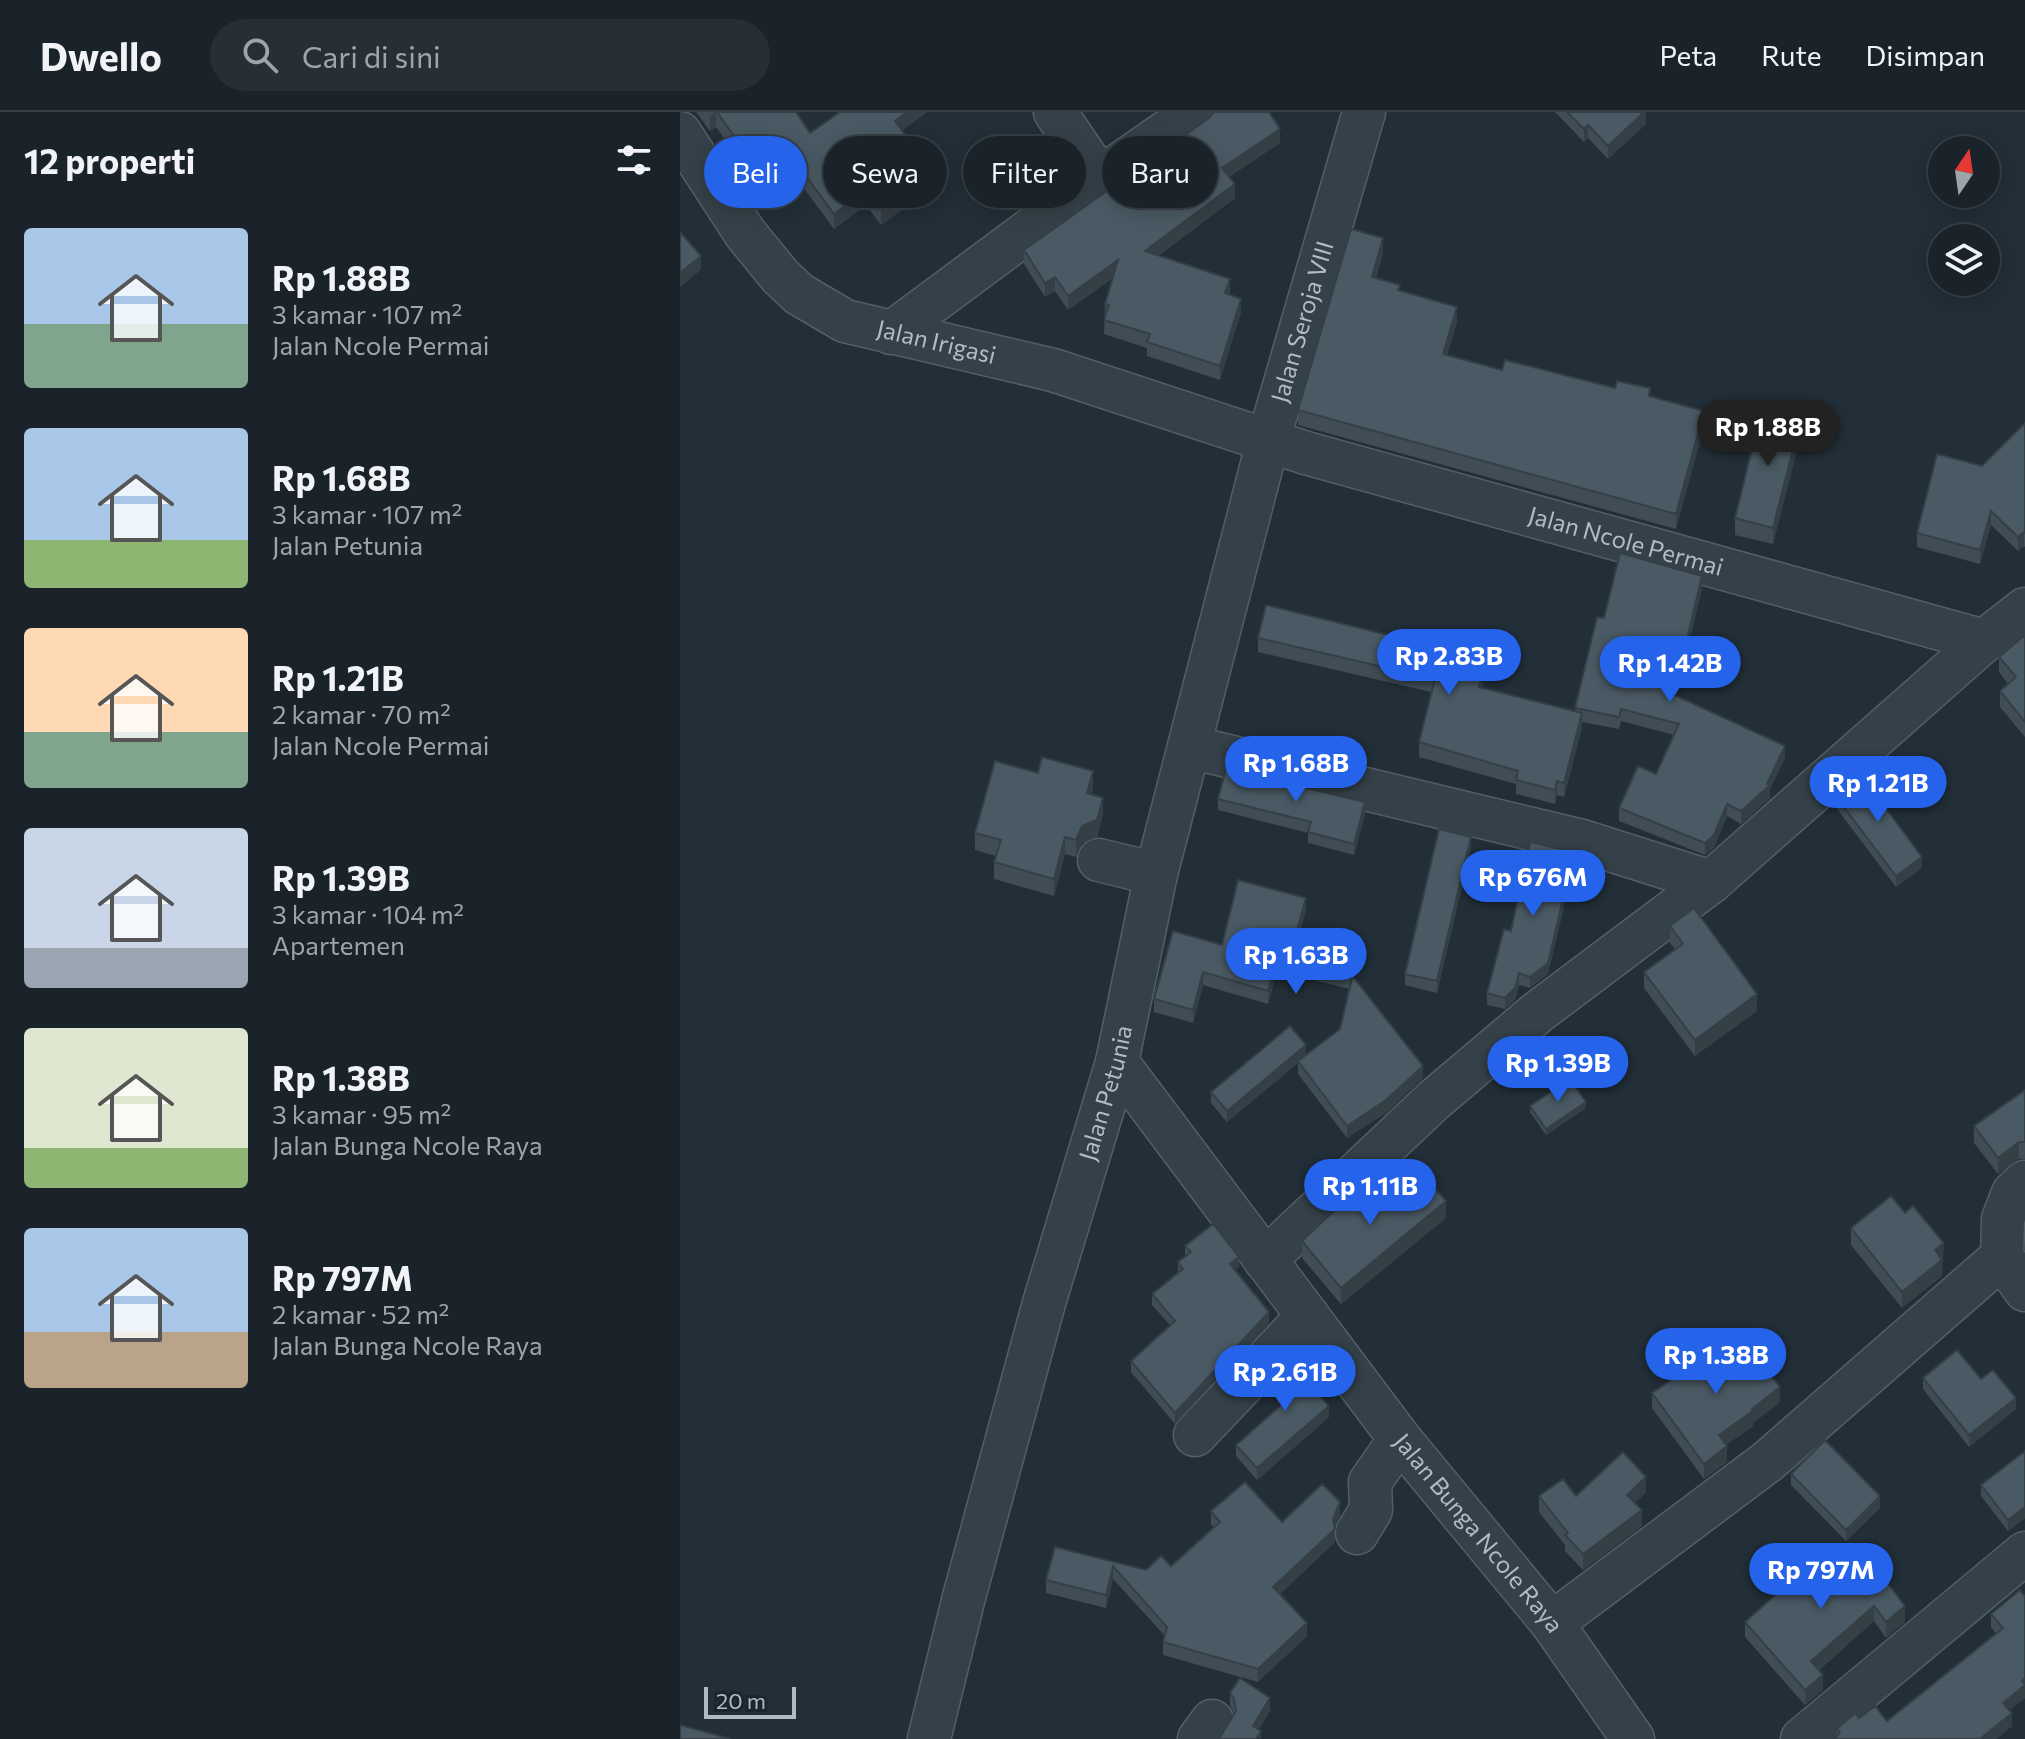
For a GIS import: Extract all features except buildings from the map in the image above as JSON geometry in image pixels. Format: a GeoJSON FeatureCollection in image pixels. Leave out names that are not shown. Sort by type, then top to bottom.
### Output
{"type":"FeatureCollection","features":[{"type":"Feature","properties":{"kind":"street"},"geometry":{"type":"LineString","coordinates":[[1055,112],[1100,178]]}},
{"type":"Feature","properties":{"kind":"street"},"geometry":{"type":"LineString","coordinates":[[891,333],[1100,178],[1195,112]]}},
{"type":"Feature","properties":{"kind":"street","name":"Jalan Seroja VIII"},"geometry":{"type":"LineString","coordinates":[[1268,441],[1364,112]]}},
{"type":"Feature","properties":{"kind":"street","name":"Jalan Irigasi"},"geometry":{"type":"LineString","coordinates":[[680,133],[745,233],[799,294],[845,321],[1053,370],[1268,441]]}},
{"type":"Feature","properties":{"kind":"street","name":"Jalan Ncole Permai"},"geometry":{"type":"LineString","coordinates":[[1268,441],[1984,641]]}},
{"type":"Feature","properties":{"kind":"street","name":"Jalan Petunia"},"geometry":{"type":"LineString","coordinates":[[929,1739],[1044,1303],[1117,1062],[1156,874],[1268,441]]}},
{"type":"Feature","properties":{"kind":"street"},"geometry":{"type":"LineString","coordinates":[[1265,1260],[1434,1100],[1538,1012],[1711,882],[1984,641],[2025,609]]}},
{"type":"Feature","properties":{"kind":"street"},"geometry":{"type":"LineString","coordinates":[[1190,747],[1582,841],[1711,882]]}},
{"type":"Feature","properties":{"kind":"street"},"geometry":{"type":"LineString","coordinates":[[1099,860],[1156,874]]}},
{"type":"Feature","properties":{"kind":"street","name":"Jalan Bunga Ncole Raya"},"geometry":{"type":"LineString","coordinates":[[1117,1062],[1400,1439],[1552,1623],[1633,1739]]}},
{"type":"Feature","properties":{"kind":"street"},"geometry":{"type":"LineString","coordinates":[[2025,1182],[2013,1193],[2003,1219],[2002,1257],[2025,1290]]}},
{"type":"Feature","properties":{"kind":"street"},"geometry":{"type":"LineString","coordinates":[[1552,1623],[1767,1462],[2002,1257]]}},
{"type":"Feature","properties":{"kind":"street"},"geometry":{"type":"LineString","coordinates":[[1195,1435],[1308,1316]]}},
{"type":"Feature","properties":{"kind":"street"},"geometry":{"type":"LineString","coordinates":[[1357,1533],[1371,1510],[1370,1482],[1400,1439]]}},
{"type":"Feature","properties":{"kind":"street"},"geometry":{"type":"LineString","coordinates":[[1802,1739],[2025,1553]]}}]}
